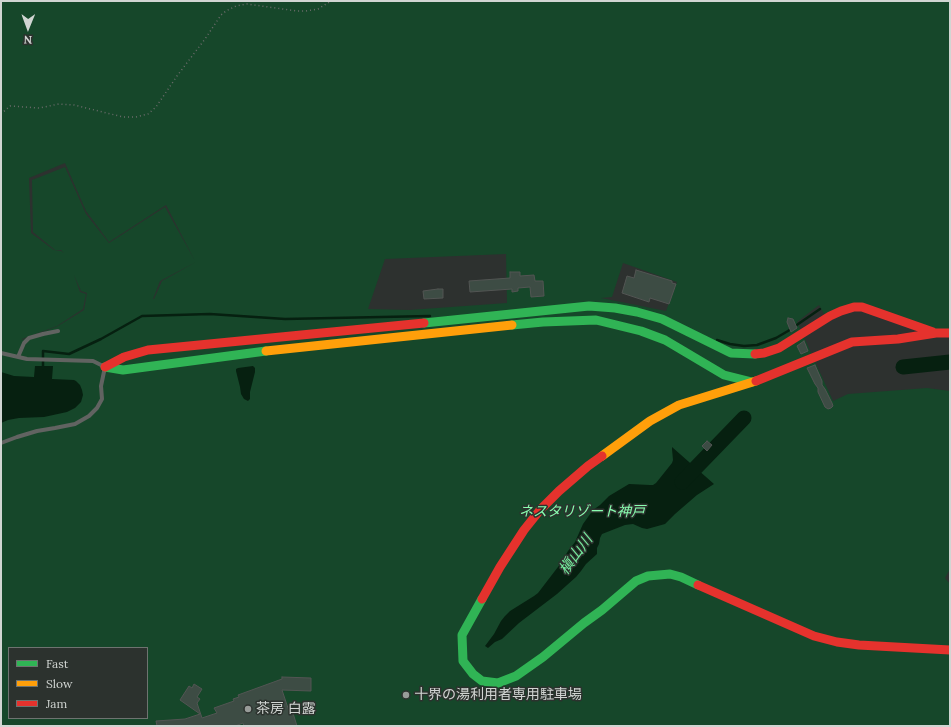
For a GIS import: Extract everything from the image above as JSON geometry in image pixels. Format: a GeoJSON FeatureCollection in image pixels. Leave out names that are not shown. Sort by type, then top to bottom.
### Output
{"type":"FeatureCollection","features":[{"type":"Feature","properties":{"kind":"street"},"geometry":{"type":"LineString","coordinates":[[105,367],[124,357],[148,350],[589,306],[615,308],[656,317],[731,353],[764,353],[779,348],[830,316],[854,307],[862,307],[936,333]]}},
{"type":"Feature","properties":{"kind":"street"},"geometry":{"type":"LineString","coordinates":[[105,367],[123,370],[294,348],[543,322],[596,320],[641,330],[665,340],[724,374],[752,382]]}},
{"type":"Feature","properties":{"kind":"street"},"geometry":{"type":"LineString","coordinates":[[950,333],[936,333],[898,339],[852,342],[752,382],[679,405],[650,421],[588,466],[540,510],[524,530],[500,567],[462,635],[463,661],[473,674],[482,681],[498,683],[516,676],[602,610],[636,581],[648,576],[670,574],[681,577],[814,636],[837,642],[859,645],[950,650]]}},
{"type":"Feature","properties":{"kind":"lane"},"geometry":{"type":"LineString","coordinates":[[18,357],[24,344],[29,338],[58,331]]}},
{"type":"Feature","properties":{"kind":"lane"},"geometry":{"type":"LineString","coordinates":[[1,353],[27,359],[93,361],[105,367],[101,386],[102,399],[97,408],[89,416],[75,424],[37,431],[1,443]]}},
{"type":"Feature","properties":{"kind":"path"},"geometry":{"type":"LineString","coordinates":[[1,114],[10,106],[40,108],[59,104],[74,105],[123,117],[136,117],[148,114],[156,107],[221,15],[226,11],[236,6],[247,4],[292,10],[318,9],[331,1]]}},
{"type":"Feature","properties":{"kind":"green space","name":"ネスタリゾート神戸"},"geometry":{"type":"Polygon","coordinates":[[[1,1],[950,1],[950,330],[938,330],[876,307],[824,314],[819,305],[797,322],[833,401],[848,394],[927,388],[950,391],[950,569],[945,578],[950,584],[950,726],[1,726],[1,1]],[[65,163],[29,178],[31,233],[54,250],[64,253],[61,250],[55,250],[33,232],[32,180],[65,167],[86,214],[109,243],[165,207],[195,261],[166,205],[109,242],[86,211],[65,163]],[[506,254],[385,259],[368,309],[409,310],[507,303],[506,254]],[[196,262],[160,281],[153,299],[162,281],[196,262]],[[623,263],[612,297],[601,298],[666,311],[677,282],[623,263]],[[74,275],[80,292],[86,294],[83,309],[57,326],[22,340],[58,326],[84,310],[87,293],[81,291],[74,275]]]}},
{"type":"Feature","properties":{"kind":"water"},"geometry":{"type":"Polygon","coordinates":[[[35,366],[53,366],[52,379],[76,381],[82,390],[83,395],[81,402],[75,408],[67,412],[44,417],[19,418],[1,423],[1,372],[14,376],[34,377],[35,366]]]}},
{"type":"Feature","properties":{"kind":"water"},"geometry":{"type":"Polygon","coordinates":[[[253,366],[255,368],[255,372],[250,392],[250,399],[248,401],[244,399],[241,394],[236,369],[253,366]]]}},
{"type":"Feature","properties":{"kind":"water"},"geometry":{"type":"Polygon","coordinates":[[[672,447],[714,484],[697,495],[665,524],[647,529],[633,524],[625,525],[602,534],[597,548],[597,554],[586,564],[576,577],[557,594],[519,623],[502,639],[495,642],[488,648],[485,646],[501,621],[510,611],[538,593],[575,542],[583,524],[593,510],[609,496],[629,484],[653,485],[656,483],[672,463],[672,447]]]}},
{"type":"Feature","properties":{"kind":"building"},"geometry":{"type":"Polygon","coordinates":[[[636,270],[672,281],[672,283],[676,284],[669,304],[650,298],[649,302],[622,293],[627,276],[634,278],[636,270]]]}},
{"type":"Feature","properties":{"kind":"building"},"geometry":{"type":"Polygon","coordinates":[[[510,272],[520,272],[520,276],[534,275],[535,281],[543,281],[544,296],[531,297],[530,287],[518,288],[518,291],[512,292],[512,289],[470,292],[469,281],[510,278],[510,272]]]}},
{"type":"Feature","properties":{"kind":"building"},"geometry":{"type":"Polygon","coordinates":[[[443,289],[443,298],[424,299],[423,291],[443,289]]]}},
{"type":"Feature","properties":{"kind":"building"},"geometry":{"type":"Polygon","coordinates":[[[788,318],[793,319],[797,328],[791,332],[787,322],[788,318]]]}},
{"type":"Feature","properties":{"kind":"building"},"geometry":{"type":"Polygon","coordinates":[[[804,341],[808,351],[801,354],[797,346],[804,341]]]}},
{"type":"Feature","properties":{"kind":"building"},"geometry":{"type":"Polygon","coordinates":[[[815,365],[822,381],[822,385],[833,406],[828,409],[825,407],[818,392],[818,388],[807,368],[815,365]]]}},
{"type":"Feature","properties":{"kind":"building"},"geometry":{"type":"Polygon","coordinates":[[[707,441],[712,445],[707,451],[702,446],[707,441]]]}},
{"type":"Feature","properties":{"kind":"building"},"geometry":{"type":"Polygon","coordinates":[[[282,677],[311,678],[311,691],[282,690],[289,711],[292,710],[297,726],[244,726],[243,723],[235,726],[157,726],[156,721],[185,719],[200,714],[180,700],[189,686],[192,688],[194,684],[202,689],[197,697],[200,699],[197,703],[202,718],[217,713],[214,708],[234,701],[233,699],[239,697],[238,695],[282,679],[282,677]]]}},
{"type":"Feature","properties":{"kind":"waterway"},"geometry":{"type":"LineString","coordinates":[[717,340],[744,346],[757,345],[776,338],[820,309]]}},
{"type":"Feature","properties":{"kind":"waterway"},"geometry":{"type":"LineString","coordinates":[[43,368],[43,351],[69,354],[101,339],[142,316],[210,314],[285,319],[430,316]]}},
{"type":"Feature","properties":{"kind":"waterway","name":"槇山川"},"geometry":{"type":"LineString","coordinates":[[903,367],[950,362]]}},
{"type":"Feature","properties":{"kind":"waterway","name":"槇山川"},"geometry":{"type":"LineString","coordinates":[[682,482],[744,418]]}},
{"type":"Feature","properties":{"kind":"traffic: fast"},"geometry":{"type":"LineString","coordinates":[[424,323],[589,306],[615,308],[662,319],[731,353],[755,354]]}},
{"type":"Feature","properties":{"kind":"traffic: fast"},"geometry":{"type":"LineString","coordinates":[[512,325],[596,320],[641,331],[665,340],[724,375],[752,382]]}},
{"type":"Feature","properties":{"kind":"traffic: fast"},"geometry":{"type":"LineString","coordinates":[[105,367],[123,370],[266,351]]}},
{"type":"Feature","properties":{"kind":"traffic: fast"},"geometry":{"type":"LineString","coordinates":[[482,599],[462,635],[463,661],[473,674],[482,681],[498,683],[516,676],[543,657],[636,581],[648,576],[670,574],[681,577],[698,585]]}},
{"type":"Feature","properties":{"kind":"traffic: slow"},"geometry":{"type":"LineString","coordinates":[[266,351],[512,325]]}},
{"type":"Feature","properties":{"kind":"traffic: slow"},"geometry":{"type":"LineString","coordinates":[[602,456],[650,421],[679,405],[756,381]]}},
{"type":"Feature","properties":{"kind":"traffic: jam"},"geometry":{"type":"LineString","coordinates":[[755,354],[764,353],[779,348],[830,316],[854,307],[862,307],[933,332]]}},
{"type":"Feature","properties":{"kind":"traffic: jam"},"geometry":{"type":"LineString","coordinates":[[105,367],[124,357],[148,350],[424,323]]}},
{"type":"Feature","properties":{"kind":"traffic: jam"},"geometry":{"type":"LineString","coordinates":[[756,381],[852,342],[898,339],[936,333],[950,333]]}},
{"type":"Feature","properties":{"kind":"traffic: jam"},"geometry":{"type":"LineString","coordinates":[[482,599],[500,567],[524,530],[540,510],[559,491],[602,456]]}},
{"type":"Feature","properties":{"kind":"traffic: jam"},"geometry":{"type":"LineString","coordinates":[[698,585],[814,636],[837,642],[859,645],[950,650]]}},
{"type":"Feature","properties":{"kind":"place","name":"十界の湯利用者専用駐車場"},"geometry":{"type":"Point","coordinates":[406,695]}},
{"type":"Feature","properties":{"kind":"place","name":"茶房 白露"},"geometry":{"type":"Point","coordinates":[248,709]}}]}
